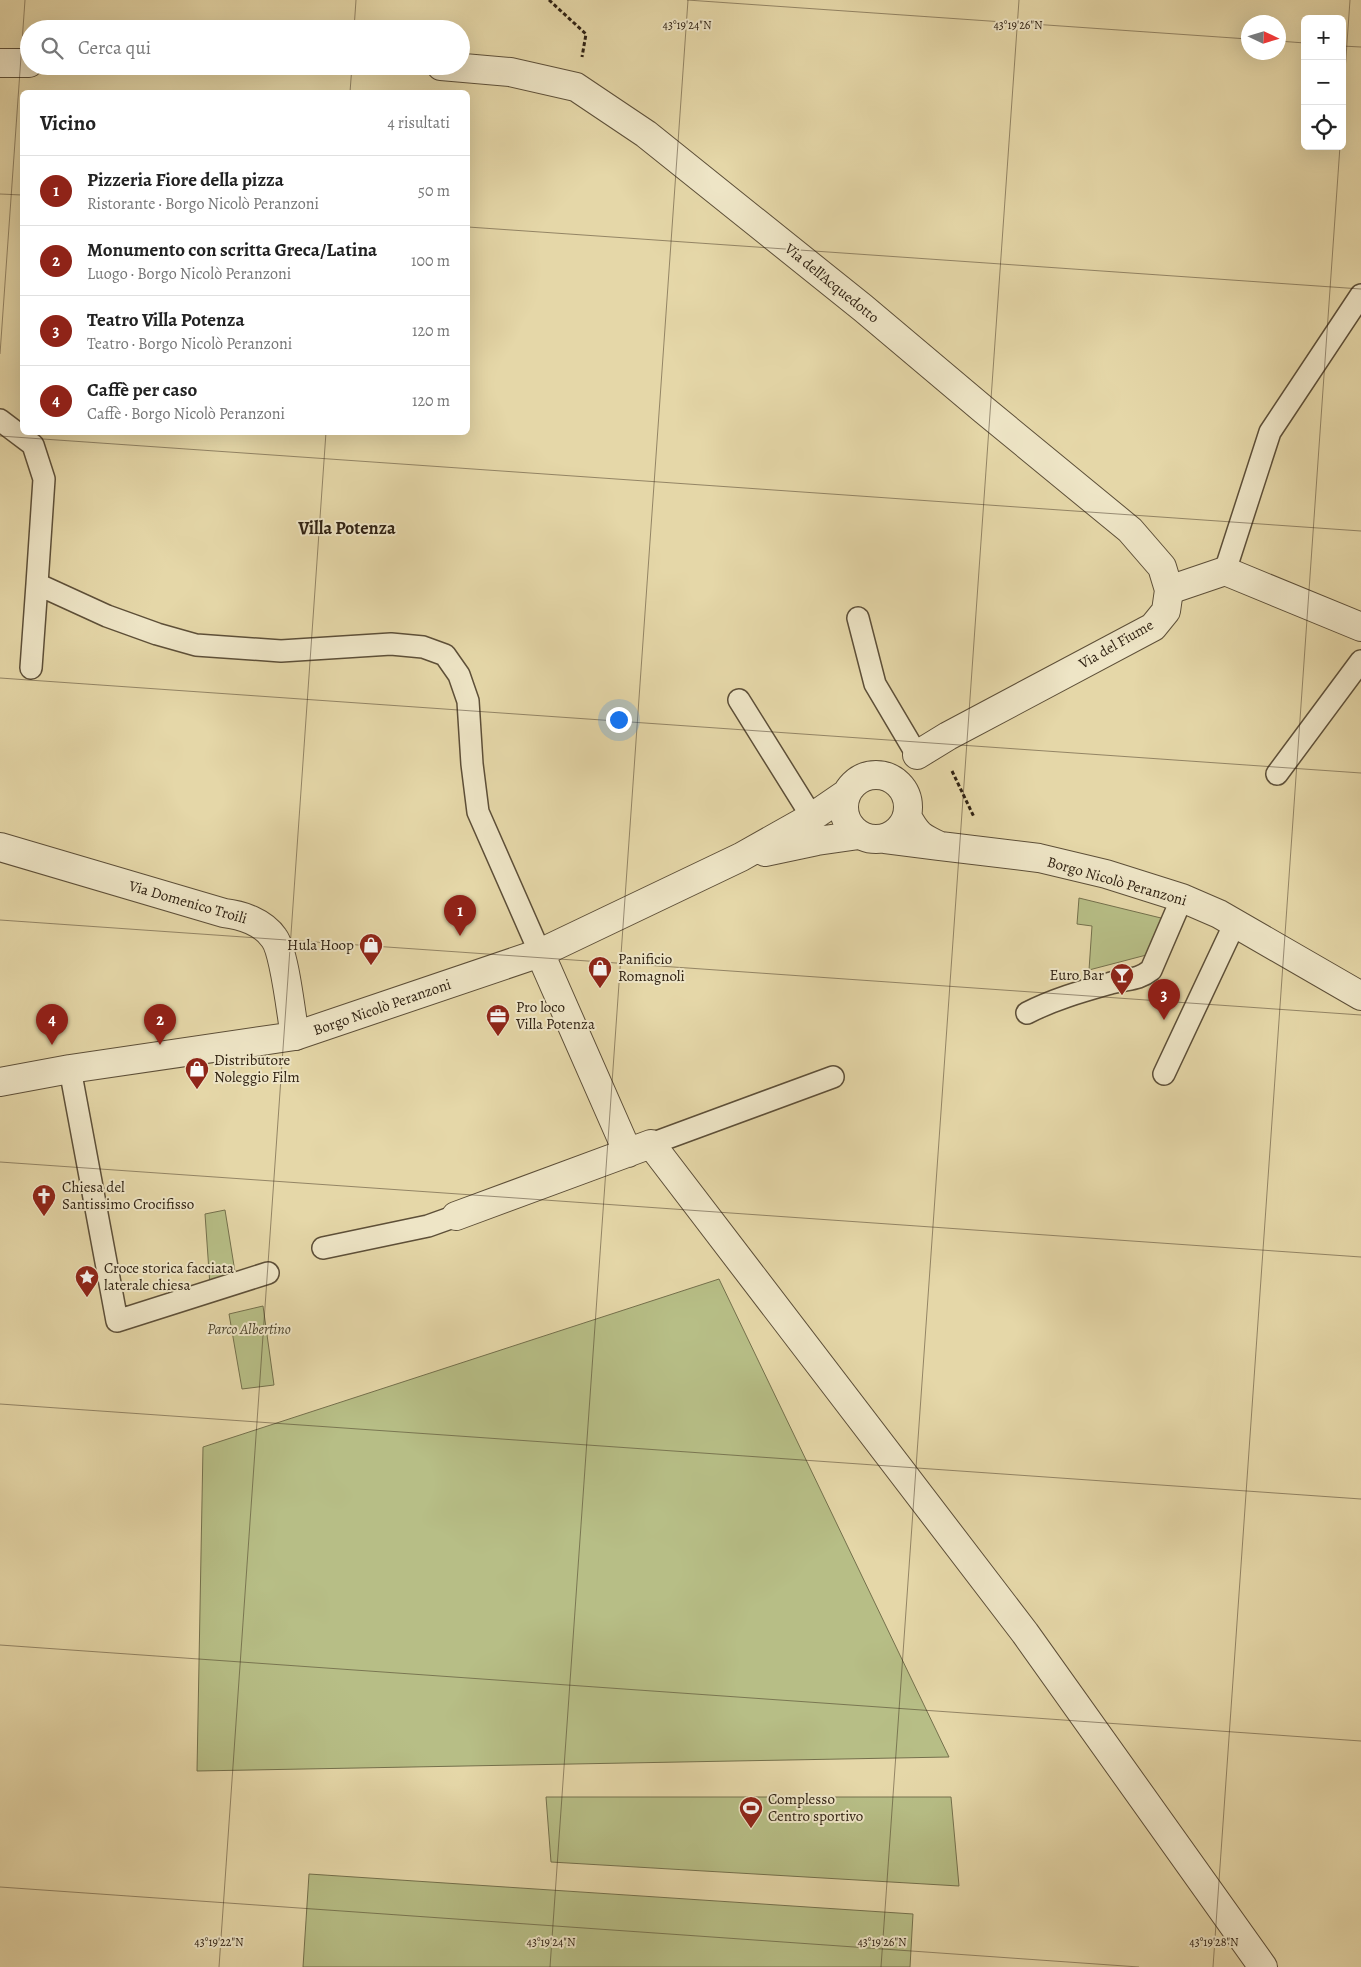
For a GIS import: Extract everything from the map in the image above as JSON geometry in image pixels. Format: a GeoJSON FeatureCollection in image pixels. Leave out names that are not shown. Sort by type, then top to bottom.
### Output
{"type":"FeatureCollection","features":[{"type":"Feature","properties":{"kind":"street"},"geometry":{"type":"LineString","coordinates":[[0,64],[20,63]]}},
{"type":"Feature","properties":{"kind":"street","name":"Via dell'Acquedotto"},"geometry":{"type":"LineString","coordinates":[[470,69],[510,72],[576,87],[646,134],[863,308],[1130,530],[1162,567],[1169,590]]}},
{"type":"Feature","properties":{"kind":"street"},"geometry":{"type":"LineString","coordinates":[[1169,590],[1225,571],[1361,627]]}},
{"type":"Feature","properties":{"kind":"street","name":"Via del Fiume"},"geometry":{"type":"LineString","coordinates":[[875,775],[917,755],[948,736],[1153,627],[1166,611],[1169,590]]}},
{"type":"Feature","properties":{"kind":"street"},"geometry":{"type":"LineString","coordinates":[[846,793],[843,807],[845,819],[851,828],[872,837],[898,832],[907,806],[907,779],[917,755]]}},
{"type":"Feature","properties":{"kind":"street","name":"Borgo Nicolò Peranzoni"},"geometry":{"type":"LineString","coordinates":[[0,1082],[70,1069],[295,1036],[540,953],[741,857],[812,816],[846,793],[859,779],[875,775],[885,776],[893,780],[901,787],[915,831],[925,839],[940,846]]}},
{"type":"Feature","properties":{"kind":"street","name":"Borgo Nicolò Peranzoni"},"geometry":{"type":"LineString","coordinates":[[741,857],[817,841],[872,837],[1040,858],[1106,874],[1182,898],[1235,923],[1361,996]]}},
{"type":"Feature","properties":{"kind":"street","name":"Via Domenico Troili"},"geometry":{"type":"LineString","coordinates":[[0,847],[224,914],[239,915],[260,924],[275,938],[282,959],[295,1036]]}},
{"type":"Feature","properties":{"kind":"street"},"geometry":{"type":"LineString","coordinates":[[540,953],[640,1148],[1025,1633],[1263,1967]]}},
{"type":"Feature","properties":{"kind":"street"},"geometry":{"type":"LineString","coordinates":[[456,1216],[640,1148]]}},
{"type":"Feature","properties":{"kind":"lane"},"geometry":{"type":"LineString","coordinates":[[1225,571],[1270,432],[1361,295]]}},
{"type":"Feature","properties":{"kind":"lane"},"geometry":{"type":"LineString","coordinates":[[0,420],[20,435]]}},
{"type":"Feature","properties":{"kind":"lane"},"geometry":{"type":"LineString","coordinates":[[20,435],[34,445],[44,479],[31,668]]}},
{"type":"Feature","properties":{"kind":"lane"},"geometry":{"type":"LineString","coordinates":[[38,584],[107,616],[157,634],[196,645],[281,650],[390,644],[423,647],[445,655],[459,675],[468,701],[472,764],[478,812],[540,953]]}},
{"type":"Feature","properties":{"kind":"lane"},"geometry":{"type":"LineString","coordinates":[[858,618],[875,684],[917,755]]}},
{"type":"Feature","properties":{"kind":"lane"},"geometry":{"type":"LineString","coordinates":[[1277,774],[1361,662]]}},
{"type":"Feature","properties":{"kind":"lane"},"geometry":{"type":"LineString","coordinates":[[739,700],[812,816]]}},
{"type":"Feature","properties":{"kind":"lane"},"geometry":{"type":"LineString","coordinates":[[1028,1013],[1046,1003],[1110,983],[1142,977],[1151,970],[1182,898]]}},
{"type":"Feature","properties":{"kind":"lane"},"geometry":{"type":"LineString","coordinates":[[1164,1074],[1235,923]]}},
{"type":"Feature","properties":{"kind":"lane"},"geometry":{"type":"LineString","coordinates":[[70,1069],[117,1321],[268,1273]]}},
{"type":"Feature","properties":{"kind":"lane"},"geometry":{"type":"LineString","coordinates":[[640,1148],[833,1077]]}},
{"type":"Feature","properties":{"kind":"lane"},"geometry":{"type":"LineString","coordinates":[[323,1248],[428,1226],[456,1216]]}},
{"type":"Feature","properties":{"kind":"path"},"geometry":{"type":"LineString","coordinates":[[549,0],[586,34],[576,87]]}},
{"type":"Feature","properties":{"kind":"path"},"geometry":{"type":"LineString","coordinates":[[949,766],[974,818]]}},
{"type":"Feature","properties":{"kind":"green space"},"geometry":{"type":"Polygon","coordinates":[[[1079,898],[1161,918],[1154,953],[1089,970],[1092,926],[1077,924],[1079,898]]]}},
{"type":"Feature","properties":{"kind":"green space"},"geometry":{"type":"Polygon","coordinates":[[[225,1210],[236,1278],[210,1286],[205,1214],[225,1210]]]}},
{"type":"Feature","properties":{"kind":"green space"},"geometry":{"type":"Polygon","coordinates":[[[719,1279],[949,1757],[197,1771],[203,1447],[719,1279]]]}},
{"type":"Feature","properties":{"kind":"green space","name":"Parco Albertino"},"geometry":{"type":"Polygon","coordinates":[[[263,1306],[274,1385],[242,1389],[229,1314],[263,1306]]]}},
{"type":"Feature","properties":{"kind":"green space","name":"Complesso Centro sportivo"},"geometry":{"type":"Polygon","coordinates":[[[546,1797],[951,1797],[959,1886],[551,1862],[546,1797]]]}},
{"type":"Feature","properties":{"kind":"green space"},"geometry":{"type":"Polygon","coordinates":[[[309,1874],[913,1914],[910,1967],[303,1967],[309,1874]]]}},
{"type":"Feature","properties":{"kind":"place","name":"Pizzeria Fiore della pizza"},"geometry":{"type":"Point","coordinates":[460,936]}},
{"type":"Feature","properties":{"kind":"place","name":"Hula Hoop"},"geometry":{"type":"Point","coordinates":[371,966]}},
{"type":"Feature","properties":{"kind":"place","name":"Panificio Romagnoli"},"geometry":{"type":"Point","coordinates":[600,989]}},
{"type":"Feature","properties":{"kind":"place","name":"Euro Bar"},"geometry":{"type":"Point","coordinates":[1122,996]}},
{"type":"Feature","properties":{"kind":"place","name":"Teatro Villa Potenza"},"geometry":{"type":"Point","coordinates":[1164,1020]}},
{"type":"Feature","properties":{"kind":"place","name":"Pro loco Villa Potenza"},"geometry":{"type":"Point","coordinates":[498,1037]}},
{"type":"Feature","properties":{"kind":"place","name":"Caffè per caso"},"geometry":{"type":"Point","coordinates":[52,1045]}},
{"type":"Feature","properties":{"kind":"place","name":"Monumento con scritta Greca/Latina"},"geometry":{"type":"Point","coordinates":[160,1045]}},
{"type":"Feature","properties":{"kind":"place","name":"Distributore Noleggio Film"},"geometry":{"type":"Point","coordinates":[197,1090]}},
{"type":"Feature","properties":{"kind":"place","name":"Chiesa del Santissimo Crocifisso"},"geometry":{"type":"Point","coordinates":[44,1217]}},
{"type":"Feature","properties":{"kind":"place","name":"Croce storica facciata laterale chiesa"},"geometry":{"type":"Point","coordinates":[87,1298]}},
{"type":"Feature","properties":{"kind":"place","name":"Complesso Centro sportivo"},"geometry":{"type":"Point","coordinates":[751,1829]}},
{"type":"Feature","properties":{"kind":"district","name":"Villa Potenza"},"geometry":{"type":"Point","coordinates":[347,528]}}]}
